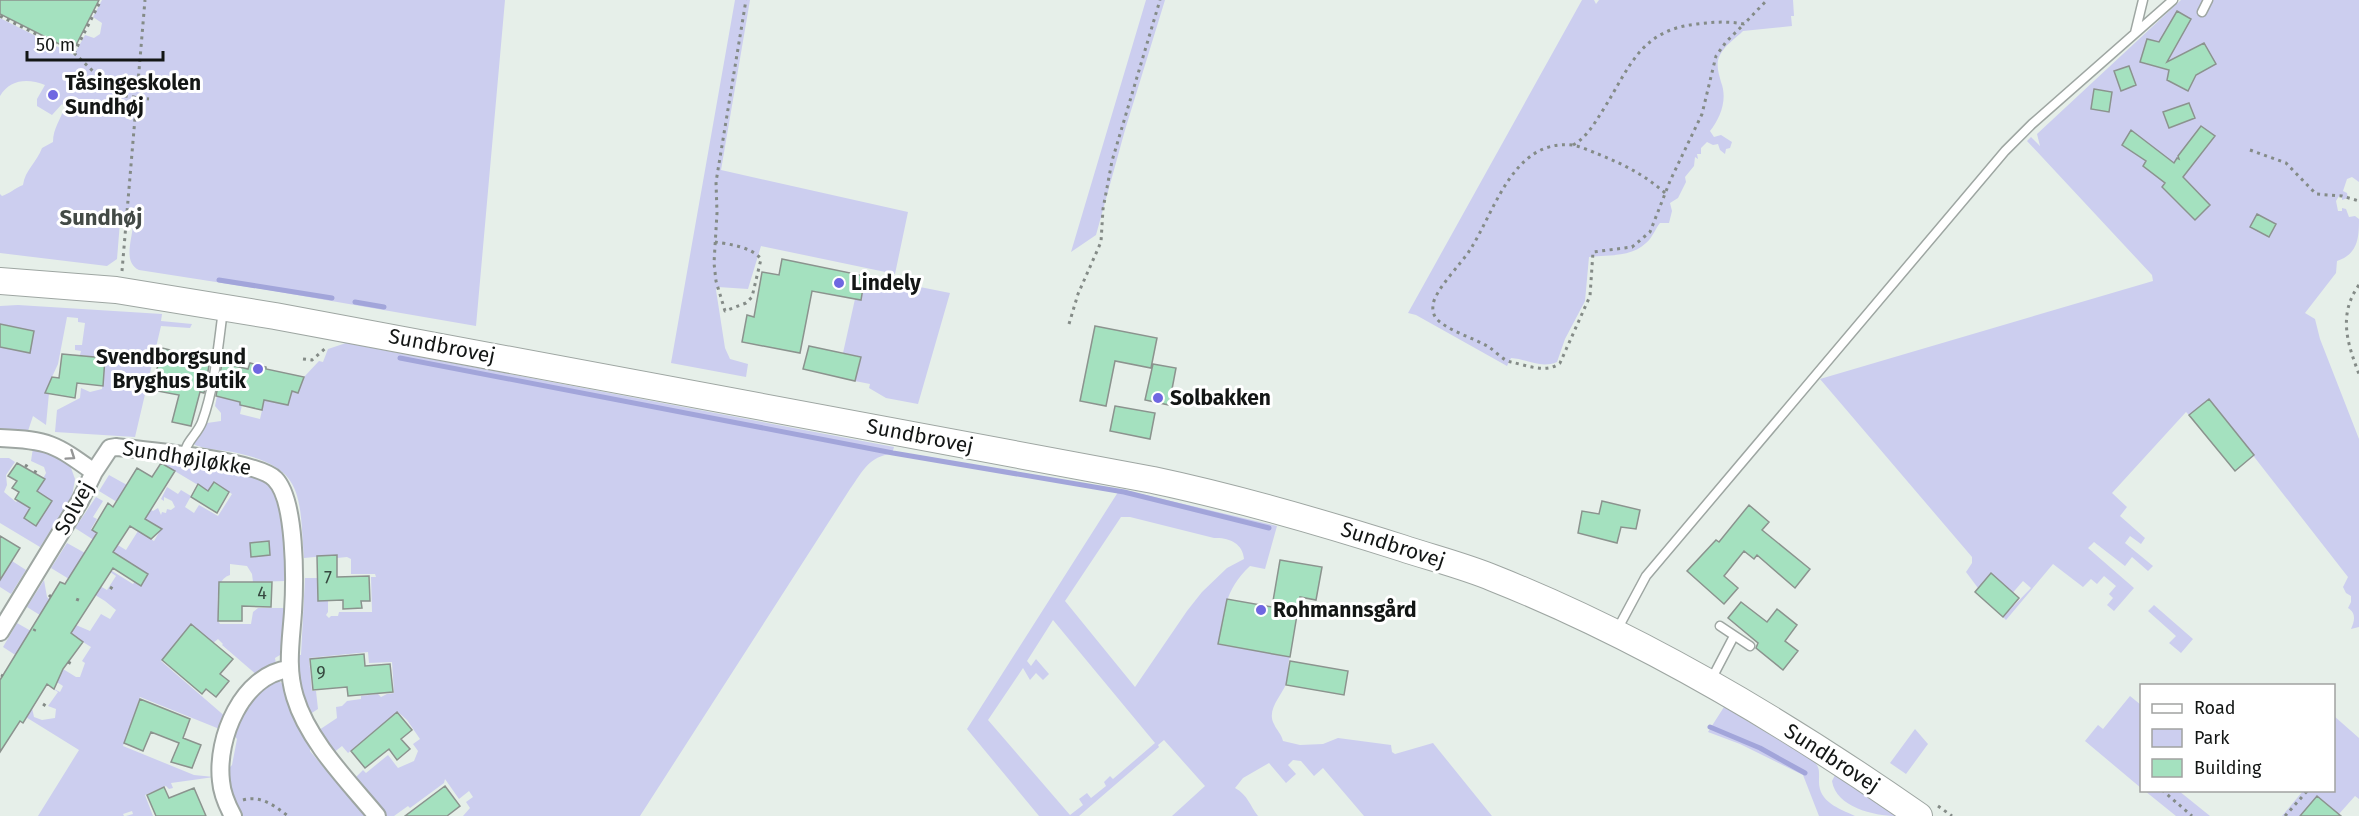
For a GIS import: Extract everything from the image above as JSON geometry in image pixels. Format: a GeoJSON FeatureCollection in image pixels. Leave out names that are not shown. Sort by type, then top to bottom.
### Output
{"type":"FeatureCollection","features":[{"type":"Feature","properties":{"kind":"main road","name":"Sundbrovej"},"geometry":{"type":"LineString","coordinates":[[0,281],[116,290],[343,328],[1128,475],[1213,493],[1327,524],[1492,577],[1620,624],[1709,683],[1825,752],[1919,816]]}},
{"type":"Feature","properties":{"kind":"main road","name":"Sundbrovej"},"geometry":{"type":"LineString","coordinates":[[0,298],[214,307]]}},
{"type":"Feature","properties":{"kind":"street","name":"Solvej"},"geometry":{"type":"LineString","coordinates":[[0,438],[47,442],[61,448],[94,472],[80,501],[0,632]]}},
{"type":"Feature","properties":{"kind":"street","name":"Sundhøjløkke"},"geometry":{"type":"LineString","coordinates":[[94,472],[112,447],[184,455],[260,470],[274,477],[287,503],[294,580],[289,669],[294,696],[309,730],[377,816]]}},
{"type":"Feature","properties":{"kind":"street"},"geometry":{"type":"LineString","coordinates":[[231,813],[223,792],[220,770],[224,745],[232,721],[243,700],[258,682],[273,672],[289,669]]}},
{"type":"Feature","properties":{"kind":"lane"},"geometry":{"type":"LineString","coordinates":[[2134,33],[2143,0]]}},
{"type":"Feature","properties":{"kind":"lane"},"geometry":{"type":"LineString","coordinates":[[2155,15],[2165,0]]}},
{"type":"Feature","properties":{"kind":"lane"},"geometry":{"type":"LineString","coordinates":[[1620,624],[1646,576],[2005,151],[2032,124],[2173,0]]}},
{"type":"Feature","properties":{"kind":"lane"},"geometry":{"type":"LineString","coordinates":[[2202,12],[2208,0]]}},
{"type":"Feature","properties":{"kind":"lane"},"geometry":{"type":"LineString","coordinates":[[184,455],[185,446],[197,431],[203,417],[216,362],[214,307]]}},
{"type":"Feature","properties":{"kind":"lane"},"geometry":{"type":"LineString","coordinates":[[1720,626],[1750,646]]}},
{"type":"Feature","properties":{"kind":"lane"},"geometry":{"type":"LineString","coordinates":[[1709,683],[1734,636]]}},
{"type":"Feature","properties":{"kind":"path"},"geometry":{"type":"LineString","coordinates":[[74,53],[101,0]]}},
{"type":"Feature","properties":{"kind":"path"},"geometry":{"type":"LineString","coordinates":[[122,272],[145,0]]}},
{"type":"Feature","properties":{"kind":"path"},"geometry":{"type":"LineString","coordinates":[[715,242],[745,249],[758,255],[761,259],[752,297],[746,303],[725,311],[714,271],[715,242],[718,203],[716,182],[746,0]]}},
{"type":"Feature","properties":{"kind":"path"},"geometry":{"type":"LineString","coordinates":[[1069,324],[1078,294],[1101,242],[1103,209],[1112,160],[1161,0]]}},
{"type":"Feature","properties":{"kind":"path"},"geometry":{"type":"LineString","coordinates":[[1744,24],[1730,22],[1686,25],[1670,29],[1654,37],[1642,48],[1582,140],[1573,145],[1551,148],[1523,162],[1506,184],[1471,249],[1434,298],[1433,310],[1440,322],[1490,348],[1510,363],[1545,369],[1560,363],[1590,296],[1593,252],[1624,249],[1647,237],[1702,114],[1716,56],[1726,42],[1744,24],[1767,0]]}},
{"type":"Feature","properties":{"kind":"path"},"geometry":{"type":"LineString","coordinates":[[0,16],[74,53],[118,95],[149,99]]}},
{"type":"Feature","properties":{"kind":"path"},"geometry":{"type":"LineString","coordinates":[[1573,145],[1622,164],[1647,178],[1665,193]]}},
{"type":"Feature","properties":{"kind":"path"},"geometry":{"type":"LineString","coordinates":[[2250,150],[2286,163],[2316,194],[2342,196],[2359,201]]}},
{"type":"Feature","properties":{"kind":"path"},"geometry":{"type":"LineString","coordinates":[[2359,285],[2350,297],[2346,326],[2359,374]]}},
{"type":"Feature","properties":{"kind":"path"},"geometry":{"type":"LineString","coordinates":[[303,359],[315,358],[333,342]]}},
{"type":"Feature","properties":{"kind":"path"},"geometry":{"type":"LineString","coordinates":[[25,465],[30,468]]}},
{"type":"Feature","properties":{"kind":"path"},"geometry":{"type":"LineString","coordinates":[[34,471],[39,474]]}},
{"type":"Feature","properties":{"kind":"path"},"geometry":{"type":"LineString","coordinates":[[77,601],[80,596]]}},
{"type":"Feature","properties":{"kind":"path"},"geometry":{"type":"LineString","coordinates":[[2164,792],[2192,816]]}},
{"type":"Feature","properties":{"kind":"path"},"geometry":{"type":"LineString","coordinates":[[2286,816],[2306,792]]}},
{"type":"Feature","properties":{"kind":"path"},"geometry":{"type":"LineString","coordinates":[[231,813],[238,802],[254,798],[270,803],[288,816]]}},
{"type":"Feature","properties":{"kind":"green space"},"geometry":{"type":"Polygon","coordinates":[[[102,0],[505,0],[476,326],[139,270],[134,266],[130,256],[133,223],[120,222],[117,259],[107,266],[0,253],[0,194],[5,195],[23,185],[26,175],[42,148],[53,142],[65,106],[62,104],[52,115],[37,106],[37,99],[45,85],[32,81],[14,83],[0,96],[0,18],[74,55],[85,35],[94,38],[100,34],[102,23],[93,17],[102,0]]]}},
{"type":"Feature","properties":{"kind":"green space"},"geometry":{"type":"Polygon","coordinates":[[[735,0],[750,0],[721,170],[908,212],[895,274],[761,246],[748,289],[718,287],[716,290],[725,348],[730,359],[748,364],[746,377],[671,363],[735,0]]]}},
{"type":"Feature","properties":{"kind":"green space"},"geometry":{"type":"Polygon","coordinates":[[[1146,0],[1165,0],[1096,235],[1071,252],[1146,0]]]}},
{"type":"Feature","properties":{"kind":"green space"},"geometry":{"type":"Polygon","coordinates":[[[1582,0],[1594,0],[1596,4],[1599,0],[1793,0],[1794,16],[1791,16],[1792,26],[1743,31],[1722,51],[1718,72],[1724,95],[1723,102],[1720,115],[1710,131],[1714,137],[1721,135],[1732,142],[1730,148],[1726,149],[1725,154],[1720,150],[1718,144],[1713,145],[1707,142],[1701,148],[1701,154],[1697,154],[1698,159],[1695,157],[1694,166],[1685,177],[1686,182],[1678,198],[1670,203],[1672,211],[1669,223],[1660,223],[1640,248],[1619,254],[1589,257],[1585,301],[1565,339],[1557,362],[1539,364],[1511,358],[1507,366],[1416,315],[1408,313],[1582,0]]]}},
{"type":"Feature","properties":{"kind":"green space"},"geometry":{"type":"Polygon","coordinates":[[[2181,0],[2359,0],[2359,182],[2352,177],[2347,179],[2343,191],[2347,193],[2348,198],[2342,200],[2342,196],[2339,196],[2336,201],[2338,211],[2342,211],[2342,208],[2346,209],[2349,217],[2355,216],[2359,219],[2358,239],[2353,250],[2337,261],[2336,273],[2305,313],[2315,319],[2320,339],[2359,439],[2359,627],[2351,629],[2354,617],[2348,608],[2351,596],[2343,587],[2348,577],[2209,399],[2189,415],[2186,412],[2112,493],[2127,507],[2120,516],[2145,538],[2141,544],[2130,536],[2125,543],[2153,566],[2148,571],[2132,557],[2125,566],[2094,542],[2088,548],[2134,588],[2114,611],[2107,605],[2113,598],[2109,594],[2116,586],[2104,576],[2097,584],[2091,579],[2083,587],[2053,564],[2006,620],[2003,617],[2031,588],[2023,581],[2009,597],[2009,589],[1991,573],[1978,588],[1966,572],[1972,563],[1972,557],[1820,379],[2153,281],[2152,275],[2027,141],[2031,137],[2040,146],[2037,134],[2181,0]]]}},
{"type":"Feature","properties":{"kind":"green space"},"geometry":{"type":"Polygon","coordinates":[[[865,276],[950,293],[918,404],[886,398],[869,388],[870,384],[855,381],[861,357],[843,353],[855,299],[861,300],[865,276]]]}},
{"type":"Feature","properties":{"kind":"green space"},"geometry":{"type":"Polygon","coordinates":[[[18,305],[162,314],[161,321],[192,324],[190,328],[161,326],[135,437],[55,432],[57,410],[80,398],[81,388],[90,392],[102,389],[105,358],[80,355],[81,351],[75,350],[75,345],[82,345],[85,323],[78,322],[78,318],[67,317],[58,364],[45,392],[49,393],[46,425],[33,416],[28,431],[0,430],[0,306],[18,305]]]}},
{"type":"Feature","properties":{"kind":"green space"},"geometry":{"type":"Polygon","coordinates":[[[346,343],[894,447],[892,454],[872,461],[850,489],[640,816],[463,816],[470,808],[466,802],[473,797],[469,791],[459,799],[445,779],[444,783],[410,808],[408,806],[394,816],[384,816],[354,779],[363,770],[366,773],[388,755],[398,768],[414,761],[418,751],[413,744],[420,739],[407,720],[398,712],[348,753],[342,746],[333,753],[316,732],[337,718],[336,707],[342,706],[347,701],[361,699],[361,696],[378,694],[381,697],[394,693],[392,662],[369,663],[368,652],[309,658],[312,691],[316,691],[318,709],[307,716],[299,688],[296,655],[301,655],[305,578],[317,578],[318,601],[328,601],[326,615],[329,618],[338,616],[339,612],[372,612],[371,577],[376,577],[375,574],[351,574],[351,559],[347,557],[337,558],[336,555],[304,558],[301,517],[294,487],[286,475],[274,466],[257,458],[193,444],[207,423],[221,421],[221,413],[215,406],[217,396],[240,402],[242,405],[240,414],[260,419],[265,397],[266,400],[288,405],[292,391],[298,392],[304,377],[319,361],[323,362],[328,349],[346,343]]]}},
{"type":"Feature","properties":{"kind":"green space"},"geometry":{"type":"Polygon","coordinates":[[[33,448],[47,449],[70,465],[75,479],[72,497],[40,547],[0,523],[0,458],[9,458],[15,462],[6,475],[7,485],[4,492],[16,502],[18,500],[26,506],[32,500],[46,473],[44,467],[31,461],[33,448]]]}},
{"type":"Feature","properties":{"kind":"green space"},"geometry":{"type":"Polygon","coordinates":[[[164,461],[256,478],[274,492],[281,511],[285,581],[253,582],[252,574],[247,566],[230,564],[230,575],[221,582],[219,588],[218,621],[220,624],[251,624],[253,612],[258,608],[285,608],[280,655],[275,658],[276,664],[257,675],[218,639],[213,643],[191,624],[161,661],[227,718],[222,730],[140,697],[123,746],[194,775],[214,777],[171,783],[173,788],[169,789],[166,786],[145,795],[153,816],[126,816],[133,814],[132,811],[123,814],[124,816],[38,816],[79,750],[0,701],[0,687],[32,708],[34,717],[42,720],[55,718],[56,709],[48,706],[58,692],[50,687],[60,692],[63,686],[3,647],[17,623],[31,631],[60,673],[63,669],[80,677],[85,663],[82,661],[91,647],[27,607],[44,580],[47,597],[76,625],[90,631],[101,614],[110,619],[116,610],[51,568],[67,543],[85,553],[73,571],[107,590],[116,576],[104,566],[133,584],[142,571],[75,528],[96,497],[103,501],[93,517],[97,519],[91,529],[126,550],[138,531],[154,541],[161,529],[99,491],[109,475],[127,485],[121,494],[153,511],[158,508],[161,515],[162,512],[166,513],[167,509],[171,510],[175,507],[172,501],[164,497],[164,501],[161,499],[167,487],[178,494],[181,490],[191,496],[185,507],[194,513],[199,505],[218,516],[232,494],[214,482],[208,491],[163,464],[164,461]]]}},
{"type":"Feature","properties":{"kind":"green space"},"geometry":{"type":"Polygon","coordinates":[[[1120,489],[1277,526],[1265,569],[1250,566],[1241,575],[1230,593],[1226,602],[1218,644],[1290,657],[1287,681],[1272,713],[1272,719],[1283,741],[1300,745],[1323,744],[1338,738],[1391,745],[1392,752],[1395,754],[1433,743],[1492,816],[1364,816],[1323,768],[1314,776],[1301,761],[1293,760],[1288,765],[1296,774],[1286,783],[1269,763],[1243,778],[1235,788],[1246,797],[1258,816],[1172,816],[1205,786],[1164,740],[1158,745],[1159,747],[1079,816],[1039,816],[967,729],[1120,489]],[[1121,517],[1065,601],[1135,687],[1202,592],[1227,568],[1244,559],[1238,545],[1229,540],[1130,517],[1121,517]],[[1053,620],[1027,661],[1031,666],[1036,659],[1049,674],[1043,680],[1036,673],[1030,680],[1023,668],[988,720],[1070,815],[1083,805],[1079,799],[1087,793],[1091,798],[1106,786],[1104,782],[1110,776],[1113,779],[1155,743],[1053,620]]]}},
{"type":"Feature","properties":{"kind":"green space"},"geometry":{"type":"Polygon","coordinates":[[[12,561],[26,570],[11,594],[0,587],[0,572],[4,574],[12,561]]]}},
{"type":"Feature","properties":{"kind":"green space"},"geometry":{"type":"Polygon","coordinates":[[[2154,605],[2193,639],[2181,653],[2169,643],[2176,636],[2148,611],[2154,605]]]}},
{"type":"Feature","properties":{"kind":"green space"},"geometry":{"type":"Polygon","coordinates":[[[269,681],[279,681],[285,686],[310,743],[310,751],[326,770],[333,772],[367,816],[240,816],[230,795],[227,770],[232,765],[237,739],[233,734],[242,713],[269,681]]]}},
{"type":"Feature","properties":{"kind":"green space"},"geometry":{"type":"Polygon","coordinates":[[[2130,696],[2140,704],[2140,787],[2085,741],[2098,725],[2103,729],[2130,696]]]}},
{"type":"Feature","properties":{"kind":"green space"},"geometry":{"type":"Polygon","coordinates":[[[1724,707],[1814,761],[1819,770],[1820,788],[1825,799],[1855,816],[1819,816],[1803,775],[1740,744],[1708,732],[1724,707]]]}},
{"type":"Feature","properties":{"kind":"green space"},"geometry":{"type":"Polygon","coordinates":[[[2335,717],[2359,738],[2359,799],[2355,796],[2339,814],[2317,796],[2300,816],[2282,816],[2302,792],[2335,792],[2335,717]]]}},
{"type":"Feature","properties":{"kind":"green space"},"geometry":{"type":"Polygon","coordinates":[[[1915,729],[1928,744],[1906,774],[1890,763],[1915,729]]]}},
{"type":"Feature","properties":{"kind":"green space"},"geometry":{"type":"Polygon","coordinates":[[[1835,775],[1896,816],[1867,812],[1848,804],[1835,790],[1832,781],[1835,775]]]}},
{"type":"Feature","properties":{"kind":"green space"},"geometry":{"type":"Polygon","coordinates":[[[2146,792],[2180,792],[2210,816],[2176,816],[2146,792]]]}},
{"type":"Feature","properties":{"kind":"building"},"geometry":{"type":"Polygon","coordinates":[[[0,0],[99,0],[73,51],[0,14],[0,0]]]}},
{"type":"Feature","properties":{"kind":"building"},"geometry":{"type":"Polygon","coordinates":[[[2177,11],[2191,19],[2167,62],[2204,43],[2216,64],[2196,75],[2188,91],[2167,80],[2169,70],[2140,62],[2147,39],[2159,42],[2177,11]]]}},
{"type":"Feature","properties":{"kind":"building"},"geometry":{"type":"Polygon","coordinates":[[[2129,66],[2136,85],[2121,91],[2114,71],[2129,66]]]}},
{"type":"Feature","properties":{"kind":"building"},"geometry":{"type":"Polygon","coordinates":[[[2094,89],[2112,92],[2109,112],[2091,109],[2094,89]]]}},
{"type":"Feature","properties":{"kind":"building"},"geometry":{"type":"Polygon","coordinates":[[[2189,103],[2195,118],[2169,128],[2163,112],[2189,103]]]}},
{"type":"Feature","properties":{"kind":"building"},"geometry":{"type":"Polygon","coordinates":[[[2201,126],[2215,136],[2183,177],[2210,205],[2195,220],[2162,187],[2165,183],[2143,166],[2146,161],[2122,145],[2131,130],[2174,163],[2201,126]]]}},
{"type":"Feature","properties":{"kind":"building"},"geometry":{"type":"Polygon","coordinates":[[[2257,214],[2276,224],[2269,237],[2250,227],[2257,214]]]}},
{"type":"Feature","properties":{"kind":"building"},"geometry":{"type":"Polygon","coordinates":[[[782,259],[865,276],[861,300],[812,291],[800,353],[742,342],[747,315],[754,317],[762,272],[779,275],[782,259]]]}},
{"type":"Feature","properties":{"kind":"building"},"geometry":{"type":"Polygon","coordinates":[[[0,324],[34,331],[30,353],[0,347],[0,324]]]}},
{"type":"Feature","properties":{"kind":"building"},"geometry":{"type":"Polygon","coordinates":[[[1095,326],[1157,338],[1151,368],[1115,361],[1106,406],[1080,401],[1095,326]]]}},
{"type":"Feature","properties":{"kind":"building"},"geometry":{"type":"Polygon","coordinates":[[[809,346],[861,357],[855,381],[803,369],[809,346]]]}},
{"type":"Feature","properties":{"kind":"building"},"geometry":{"type":"Polygon","coordinates":[[[162,348],[210,360],[204,393],[200,392],[191,426],[172,422],[179,395],[152,390],[162,348]]]}},
{"type":"Feature","properties":{"kind":"building"},"geometry":{"type":"Polygon","coordinates":[[[62,354],[105,358],[103,386],[77,383],[75,398],[45,393],[52,377],[59,378],[62,354]]]}},
{"type":"Feature","properties":{"kind":"building"},"geometry":{"type":"Polygon","coordinates":[[[222,363],[248,369],[250,363],[304,377],[298,393],[292,391],[288,405],[264,400],[262,410],[216,396],[222,363]]]}},
{"type":"Feature","properties":{"kind":"building"},"geometry":{"type":"Polygon","coordinates":[[[1153,364],[1176,368],[1169,405],[1145,400],[1153,364]]]}},
{"type":"Feature","properties":{"kind":"building"},"geometry":{"type":"Polygon","coordinates":[[[2209,399],[2254,455],[2235,471],[2189,415],[2209,399]]]}},
{"type":"Feature","properties":{"kind":"building"},"geometry":{"type":"Polygon","coordinates":[[[1115,406],[1155,413],[1150,439],[1110,431],[1115,406]]]}},
{"type":"Feature","properties":{"kind":"building"},"geometry":{"type":"Polygon","coordinates":[[[17,463],[45,479],[37,491],[52,501],[36,526],[24,518],[30,508],[15,499],[19,492],[12,488],[17,481],[8,476],[17,463]]]}},
{"type":"Feature","properties":{"kind":"building"},"geometry":{"type":"Polygon","coordinates":[[[161,463],[175,471],[145,519],[162,529],[151,539],[130,526],[113,552],[148,574],[141,586],[113,568],[71,633],[83,642],[63,669],[54,689],[47,684],[23,723],[20,721],[0,752],[0,680],[60,582],[65,584],[97,533],[92,530],[108,503],[113,507],[137,468],[152,477],[161,463]]]}},
{"type":"Feature","properties":{"kind":"building"},"geometry":{"type":"Polygon","coordinates":[[[214,482],[229,492],[217,513],[191,497],[198,484],[208,491],[214,482]]]}},
{"type":"Feature","properties":{"kind":"building"},"geometry":{"type":"Polygon","coordinates":[[[1602,501],[1640,510],[1636,529],[1621,527],[1617,543],[1578,533],[1582,511],[1599,514],[1602,501]]]}},
{"type":"Feature","properties":{"kind":"building"},"geometry":{"type":"Polygon","coordinates":[[[1749,505],[1769,522],[1762,530],[1810,569],[1795,588],[1757,555],[1754,559],[1744,551],[1724,576],[1738,588],[1724,604],[1687,571],[1716,540],[1719,542],[1749,505]]]}},
{"type":"Feature","properties":{"kind":"building"},"geometry":{"type":"Polygon","coordinates":[[[0,536],[20,548],[0,580],[0,536]]]}},
{"type":"Feature","properties":{"kind":"building"},"geometry":{"type":"Polygon","coordinates":[[[269,541],[270,555],[251,557],[250,543],[269,541]]]}},
{"type":"Feature","properties":{"kind":"building"},"geometry":{"type":"Polygon","coordinates":[[[337,555],[337,577],[369,576],[370,601],[361,601],[362,608],[343,609],[343,600],[318,601],[317,556],[337,555]]]}},
{"type":"Feature","properties":{"kind":"building","name":"Rohmannsgård"},"geometry":{"type":"Polygon","coordinates":[[[1280,560],[1322,567],[1316,600],[1300,597],[1290,657],[1218,644],[1227,599],[1272,607],[1280,560]]]}},
{"type":"Feature","properties":{"kind":"building"},"geometry":{"type":"Polygon","coordinates":[[[1991,573],[2019,598],[2003,617],[1975,592],[1991,573]]]}},
{"type":"Feature","properties":{"kind":"building"},"geometry":{"type":"Polygon","coordinates":[[[219,582],[272,582],[271,607],[242,606],[242,621],[218,621],[219,582]]]}},
{"type":"Feature","properties":{"kind":"building"},"geometry":{"type":"Polygon","coordinates":[[[1741,602],[1767,622],[1777,609],[1797,625],[1785,641],[1798,651],[1783,670],[1756,648],[1758,643],[1728,618],[1741,602]]]}},
{"type":"Feature","properties":{"kind":"building"},"geometry":{"type":"Polygon","coordinates":[[[191,624],[233,659],[220,674],[229,681],[216,697],[206,689],[202,694],[162,660],[191,624]]]}},
{"type":"Feature","properties":{"kind":"building"},"geometry":{"type":"Polygon","coordinates":[[[364,654],[365,666],[390,664],[393,692],[348,696],[347,687],[313,690],[310,659],[364,654]]]}},
{"type":"Feature","properties":{"kind":"building"},"geometry":{"type":"Polygon","coordinates":[[[1290,661],[1348,671],[1344,695],[1286,685],[1290,661]]]}},
{"type":"Feature","properties":{"kind":"building"},"geometry":{"type":"Polygon","coordinates":[[[140,699],[190,719],[183,738],[201,745],[192,768],[171,762],[179,743],[151,732],[143,751],[124,743],[140,699]]]}},
{"type":"Feature","properties":{"kind":"building"},"geometry":{"type":"Polygon","coordinates":[[[397,712],[412,730],[401,739],[410,749],[397,760],[389,749],[365,768],[351,751],[397,712]]]}},
{"type":"Feature","properties":{"kind":"building"},"geometry":{"type":"Polygon","coordinates":[[[445,786],[460,806],[447,816],[405,816],[445,786]]]}},
{"type":"Feature","properties":{"kind":"building"},"geometry":{"type":"Polygon","coordinates":[[[164,787],[169,798],[194,788],[206,816],[156,816],[147,795],[164,787]]]}},
{"type":"Feature","properties":{"kind":"building"},"geometry":{"type":"Polygon","coordinates":[[[2317,796],[2341,816],[2300,816],[2317,796]]]}},
{"type":"Feature","properties":{"kind":"waterway"},"geometry":{"type":"LineString","coordinates":[[219,280],[332,298]]}},
{"type":"Feature","properties":{"kind":"waterway"},"geometry":{"type":"LineString","coordinates":[[355,302],[384,307]]}},
{"type":"Feature","properties":{"kind":"waterway"},"geometry":{"type":"LineString","coordinates":[[400,358],[893,453],[1124,492],[1269,528]]}},
{"type":"Feature","properties":{"kind":"waterway"},"geometry":{"type":"LineString","coordinates":[[1710,727],[1760,748],[1805,773]]}},
{"type":"Feature","properties":{"kind":"place","name":"Tåsingeskolen Sundhøj"},"geometry":{"type":"Point","coordinates":[53,95]}},
{"type":"Feature","properties":{"kind":"place","name":"Lindely"},"geometry":{"type":"Point","coordinates":[839,283]}},
{"type":"Feature","properties":{"kind":"place","name":"Svendborgsund Bryghus Butik"},"geometry":{"type":"Point","coordinates":[258,369]}},
{"type":"Feature","properties":{"kind":"place","name":"Solbakken"},"geometry":{"type":"Point","coordinates":[1158,398]}},
{"type":"Feature","properties":{"kind":"place","name":"Rohmannsgård"},"geometry":{"type":"Point","coordinates":[1261,610]}},
{"type":"Feature","properties":{"kind":"district","name":"Sundhøj"},"geometry":{"type":"Point","coordinates":[101,217]}}]}
